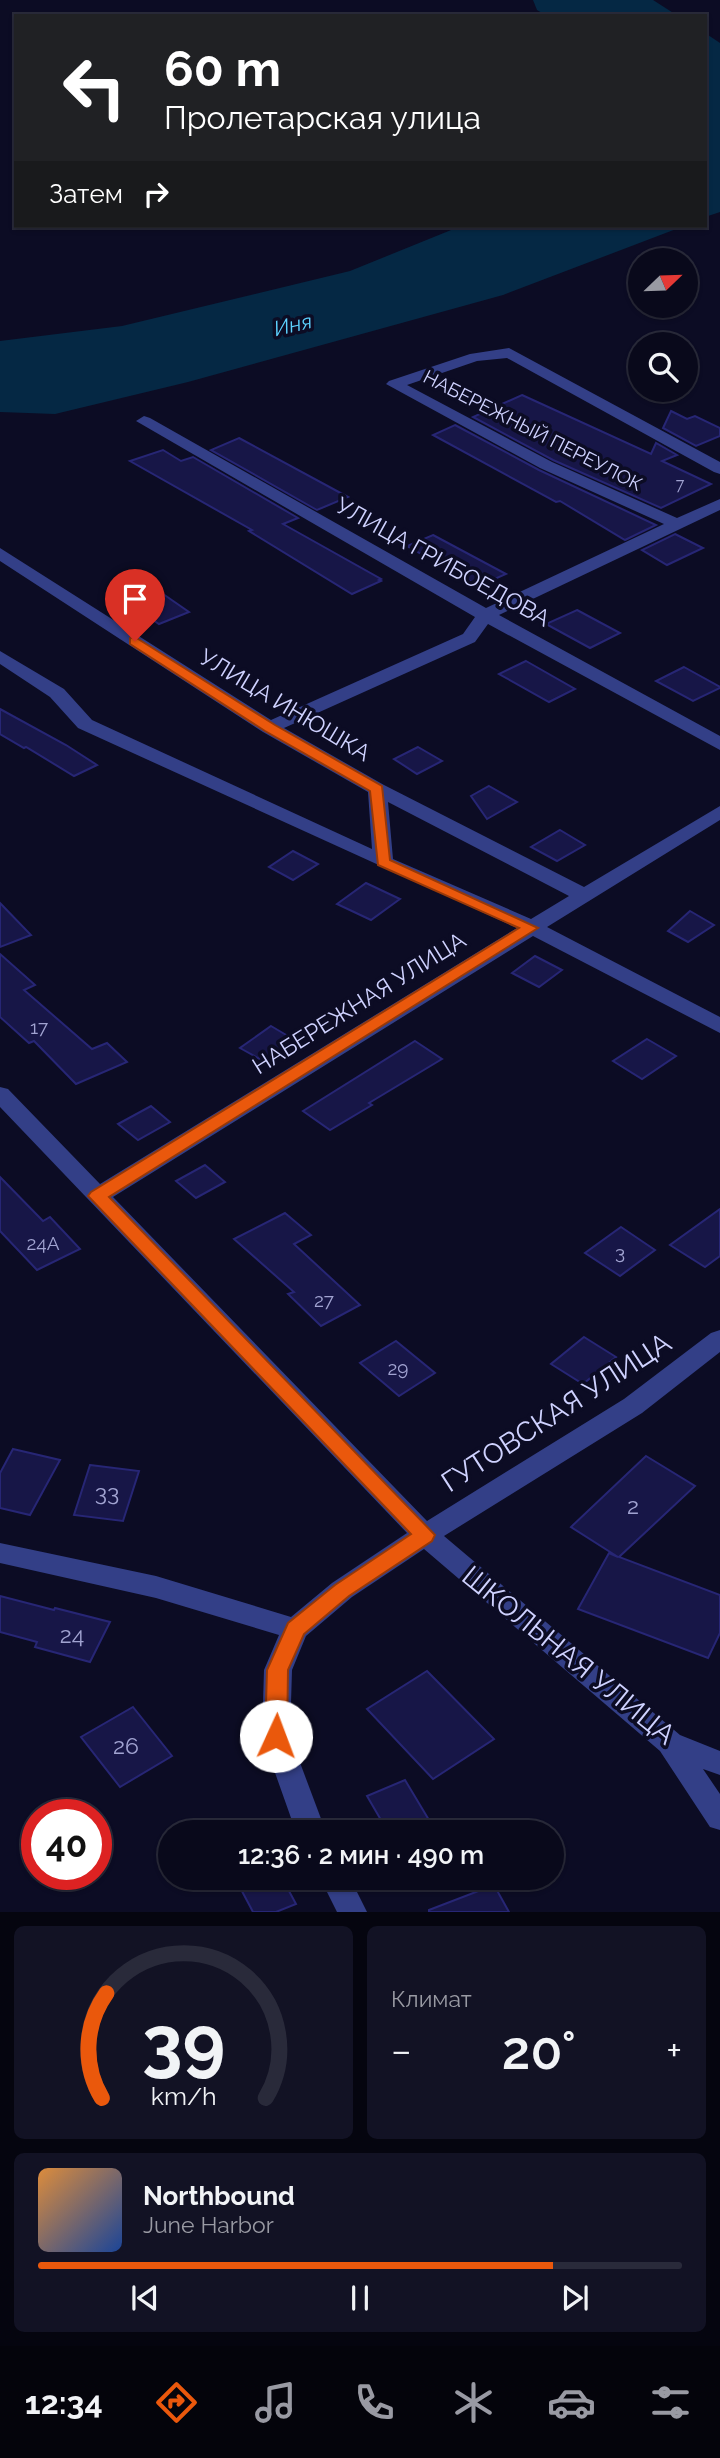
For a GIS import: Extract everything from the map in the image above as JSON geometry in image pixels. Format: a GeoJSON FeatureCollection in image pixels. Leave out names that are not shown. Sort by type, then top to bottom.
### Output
{"type":"FeatureCollection","features":[{"type":"Feature","properties":{"kind":"street","name":"НАБЕРЕЖНЫЙ ПЕРЕУЛОК"},"geometry":{"type":"LineString","coordinates":[[675,523],[546,465],[394,384],[475,357],[509,353],[720,469]]}},
{"type":"Feature","properties":{"kind":"street","name":"УЛИЦА ГРИБОЕДОВА"},"geometry":{"type":"LineString","coordinates":[[144,421],[485,615],[720,744]]}},
{"type":"Feature","properties":{"kind":"street"},"geometry":{"type":"LineString","coordinates":[[270,728],[469,639],[485,615],[720,504]]}},
{"type":"Feature","properties":{"kind":"street","name":"УЛИЦА ИНЮШКА"},"geometry":{"type":"LineString","coordinates":[[0,553],[270,728],[377,789],[383,862]]}},
{"type":"Feature","properties":{"kind":"street"},"geometry":{"type":"LineString","coordinates":[[0,656],[57,693],[85,724],[531,928],[720,1026]]}},
{"type":"Feature","properties":{"kind":"street"},"geometry":{"type":"LineString","coordinates":[[377,789],[583,895]]}},
{"type":"Feature","properties":{"kind":"street","name":"НАБЕРЕЖНАЯ УЛИЦА"},"geometry":{"type":"LineString","coordinates":[[97,1196],[720,812]]}},
{"type":"Feature","properties":{"kind":"street","name":"ШКОЛЬНАЯ УЛИЦА"},"geometry":{"type":"LineString","coordinates":[[0,1094],[425,1535],[670,1743],[720,1763]]}},
{"type":"Feature","properties":{"kind":"street","name":"ГУТОВСКАЯ УЛИЦА"},"geometry":{"type":"LineString","coordinates":[[295,1629],[342,1590],[425,1535],[633,1406],[720,1339]]}},
{"type":"Feature","properties":{"kind":"street"},"geometry":{"type":"LineString","coordinates":[[0,1553],[156,1587],[295,1629],[278,1670],[276,1736],[307,1820]]}},
{"type":"Feature","properties":{"kind":"street"},"geometry":{"type":"LineString","coordinates":[[670,1743],[720,1818]]}},
{"type":"Feature","properties":{"kind":"street"},"geometry":{"type":"LineString","coordinates":[[341,1890],[352,1912]]}},
{"type":"Feature","properties":{"kind":"water"},"geometry":{"type":"Polygon","coordinates":[[[533,0],[653,0],[675,14],[544,14],[537,10],[533,0]]]}},
{"type":"Feature","properties":{"kind":"water"},"geometry":{"type":"Polygon","coordinates":[[[707,34],[720,43],[720,212],[707,216],[707,34]]]}},
{"type":"Feature","properties":{"kind":"water","name":"Иня"},"geometry":{"type":"Polygon","coordinates":[[[456,228],[679,228],[503,295],[188,382],[55,414],[0,412],[0,341],[122,326],[350,271],[456,228]]]}},
{"type":"Feature","properties":{"kind":"building"},"geometry":{"type":"Polygon","coordinates":[[[522,395],[651,454],[656,443],[677,455],[662,461],[711,484],[661,508],[553,460],[473,417],[522,395]]]}},
{"type":"Feature","properties":{"kind":"building"},"geometry":{"type":"Polygon","coordinates":[[[671,411],[687,419],[695,416],[720,428],[720,436],[696,446],[663,428],[671,411]]]}},
{"type":"Feature","properties":{"kind":"building"},"geometry":{"type":"Polygon","coordinates":[[[455,425],[539,470],[656,525],[625,540],[560,501],[556,502],[433,435],[455,425]]]}},
{"type":"Feature","properties":{"kind":"building"},"geometry":{"type":"Polygon","coordinates":[[[239,438],[348,497],[317,510],[211,450],[239,438]]]}},
{"type":"Feature","properties":{"kind":"building"},"geometry":{"type":"Polygon","coordinates":[[[163,450],[181,461],[193,457],[298,518],[283,524],[381,581],[352,594],[249,531],[252,530],[130,461],[163,450]]]}},
{"type":"Feature","properties":{"kind":"building"},"geometry":{"type":"Polygon","coordinates":[[[675,534],[703,548],[667,565],[642,550],[675,534]]]}},
{"type":"Feature","properties":{"kind":"building"},"geometry":{"type":"Polygon","coordinates":[[[433,535],[506,574],[479,586],[407,546],[433,535]]]}},
{"type":"Feature","properties":{"kind":"building"},"geometry":{"type":"Polygon","coordinates":[[[140,578],[189,612],[159,624],[109,590],[140,578]]]}},
{"type":"Feature","properties":{"kind":"building"},"geometry":{"type":"Polygon","coordinates":[[[577,610],[620,633],[590,648],[546,624],[577,610]]]}},
{"type":"Feature","properties":{"kind":"building"},"geometry":{"type":"Polygon","coordinates":[[[526,661],[575,689],[549,702],[499,674],[526,661]]]}},
{"type":"Feature","properties":{"kind":"building"},"geometry":{"type":"Polygon","coordinates":[[[684,667],[720,688],[693,701],[656,681],[684,667]]]}},
{"type":"Feature","properties":{"kind":"building"},"geometry":{"type":"Polygon","coordinates":[[[0,709],[97,765],[74,776],[24,748],[0,734],[0,709]]]}},
{"type":"Feature","properties":{"kind":"building"},"geometry":{"type":"Polygon","coordinates":[[[418,747],[442,761],[417,774],[394,759],[418,747]]]}},
{"type":"Feature","properties":{"kind":"building"},"geometry":{"type":"Polygon","coordinates":[[[489,786],[517,802],[487,819],[471,796],[489,786]]]}},
{"type":"Feature","properties":{"kind":"building"},"geometry":{"type":"Polygon","coordinates":[[[560,830],[585,845],[557,861],[531,847],[560,830]]]}},
{"type":"Feature","properties":{"kind":"building"},"geometry":{"type":"Polygon","coordinates":[[[293,851],[318,864],[293,880],[269,867],[293,851]]]}},
{"type":"Feature","properties":{"kind":"building"},"geometry":{"type":"Polygon","coordinates":[[[366,883],[400,899],[371,920],[337,904],[366,883]]]}},
{"type":"Feature","properties":{"kind":"building"},"geometry":{"type":"Polygon","coordinates":[[[0,903],[31,935],[0,947],[0,903]]]}},
{"type":"Feature","properties":{"kind":"building"},"geometry":{"type":"Polygon","coordinates":[[[690,911],[714,925],[688,942],[668,931],[690,911]]]}},
{"type":"Feature","properties":{"kind":"building"},"geometry":{"type":"Polygon","coordinates":[[[0,954],[35,985],[24,990],[92,1049],[107,1043],[127,1062],[76,1084],[34,1041],[29,1043],[0,1017],[0,954]]]}},
{"type":"Feature","properties":{"kind":"building"},"geometry":{"type":"Polygon","coordinates":[[[535,956],[562,970],[539,987],[512,973],[535,956]]]}},
{"type":"Feature","properties":{"kind":"building"},"geometry":{"type":"Polygon","coordinates":[[[271,1026],[298,1042],[267,1063],[240,1048],[271,1026]]]}},
{"type":"Feature","properties":{"kind":"building"},"geometry":{"type":"Polygon","coordinates":[[[647,1039],[676,1056],[642,1079],[613,1061],[647,1039]]]}},
{"type":"Feature","properties":{"kind":"building"},"geometry":{"type":"Polygon","coordinates":[[[415,1041],[442,1059],[330,1130],[303,1111],[415,1041]]]}},
{"type":"Feature","properties":{"kind":"building"},"geometry":{"type":"Polygon","coordinates":[[[151,1106],[170,1122],[138,1140],[118,1124],[151,1106]]]}},
{"type":"Feature","properties":{"kind":"building"},"geometry":{"type":"Polygon","coordinates":[[[205,1165],[225,1182],[196,1198],[176,1181],[205,1165]]]}},
{"type":"Feature","properties":{"kind":"building"},"geometry":{"type":"Polygon","coordinates":[[[0,1177],[43,1221],[50,1217],[80,1249],[37,1270],[0,1231],[0,1177]]]}},
{"type":"Feature","properties":{"kind":"building"},"geometry":{"type":"Polygon","coordinates":[[[720,1209],[720,1256],[705,1267],[670,1245],[720,1209]]]}},
{"type":"Feature","properties":{"kind":"building"},"geometry":{"type":"Polygon","coordinates":[[[285,1213],[311,1235],[294,1244],[360,1305],[321,1326],[288,1294],[294,1292],[234,1239],[285,1213]]]}},
{"type":"Feature","properties":{"kind":"building"},"geometry":{"type":"Polygon","coordinates":[[[621,1227],[655,1250],[620,1276],[585,1253],[621,1227]]]}},
{"type":"Feature","properties":{"kind":"building"},"geometry":{"type":"Polygon","coordinates":[[[584,1337],[616,1357],[583,1384],[551,1364],[584,1337]]]}},
{"type":"Feature","properties":{"kind":"building"},"geometry":{"type":"Polygon","coordinates":[[[396,1341],[435,1373],[399,1396],[360,1363],[396,1341]]]}},
{"type":"Feature","properties":{"kind":"building"},"geometry":{"type":"Polygon","coordinates":[[[13,1449],[60,1460],[30,1515],[0,1508],[0,1473],[13,1449]]]}},
{"type":"Feature","properties":{"kind":"building"},"geometry":{"type":"Polygon","coordinates":[[[646,1456],[695,1486],[619,1557],[720,1595],[720,1633],[708,1658],[578,1609],[609,1553],[618,1557],[571,1527],[646,1456]]]}},
{"type":"Feature","properties":{"kind":"building"},"geometry":{"type":"Polygon","coordinates":[[[90,1465],[139,1471],[123,1521],[74,1515],[90,1465]]]}},
{"type":"Feature","properties":{"kind":"building"},"geometry":{"type":"Polygon","coordinates":[[[0,1596],[110,1622],[90,1662],[35,1647],[37,1642],[0,1632],[0,1596]]]}},
{"type":"Feature","properties":{"kind":"building"},"geometry":{"type":"Polygon","coordinates":[[[427,1671],[494,1739],[433,1779],[367,1709],[427,1671]]]}},
{"type":"Feature","properties":{"kind":"building"},"geometry":{"type":"Polygon","coordinates":[[[133,1707],[172,1756],[120,1787],[81,1737],[133,1707]]]}},
{"type":"Feature","properties":{"kind":"building"},"geometry":{"type":"Polygon","coordinates":[[[405,1780],[429,1820],[381,1820],[367,1796],[405,1780]]]}},
{"type":"Feature","properties":{"kind":"building"},"geometry":{"type":"Polygon","coordinates":[[[241,1890],[288,1890],[296,1904],[276,1912],[253,1912],[241,1890]]]}},
{"type":"Feature","properties":{"kind":"building"},"geometry":{"type":"Polygon","coordinates":[[[481,1890],[497,1890],[509,1912],[429,1912],[481,1890]]]}},
{"type":"Feature","properties":{"kind":"route"},"geometry":{"type":"LineString","coordinates":[[135,641],[270,728],[377,789],[383,862],[531,928],[97,1196],[361,1472],[425,1535],[342,1590],[295,1629],[278,1670],[276,1736]]}}]}
